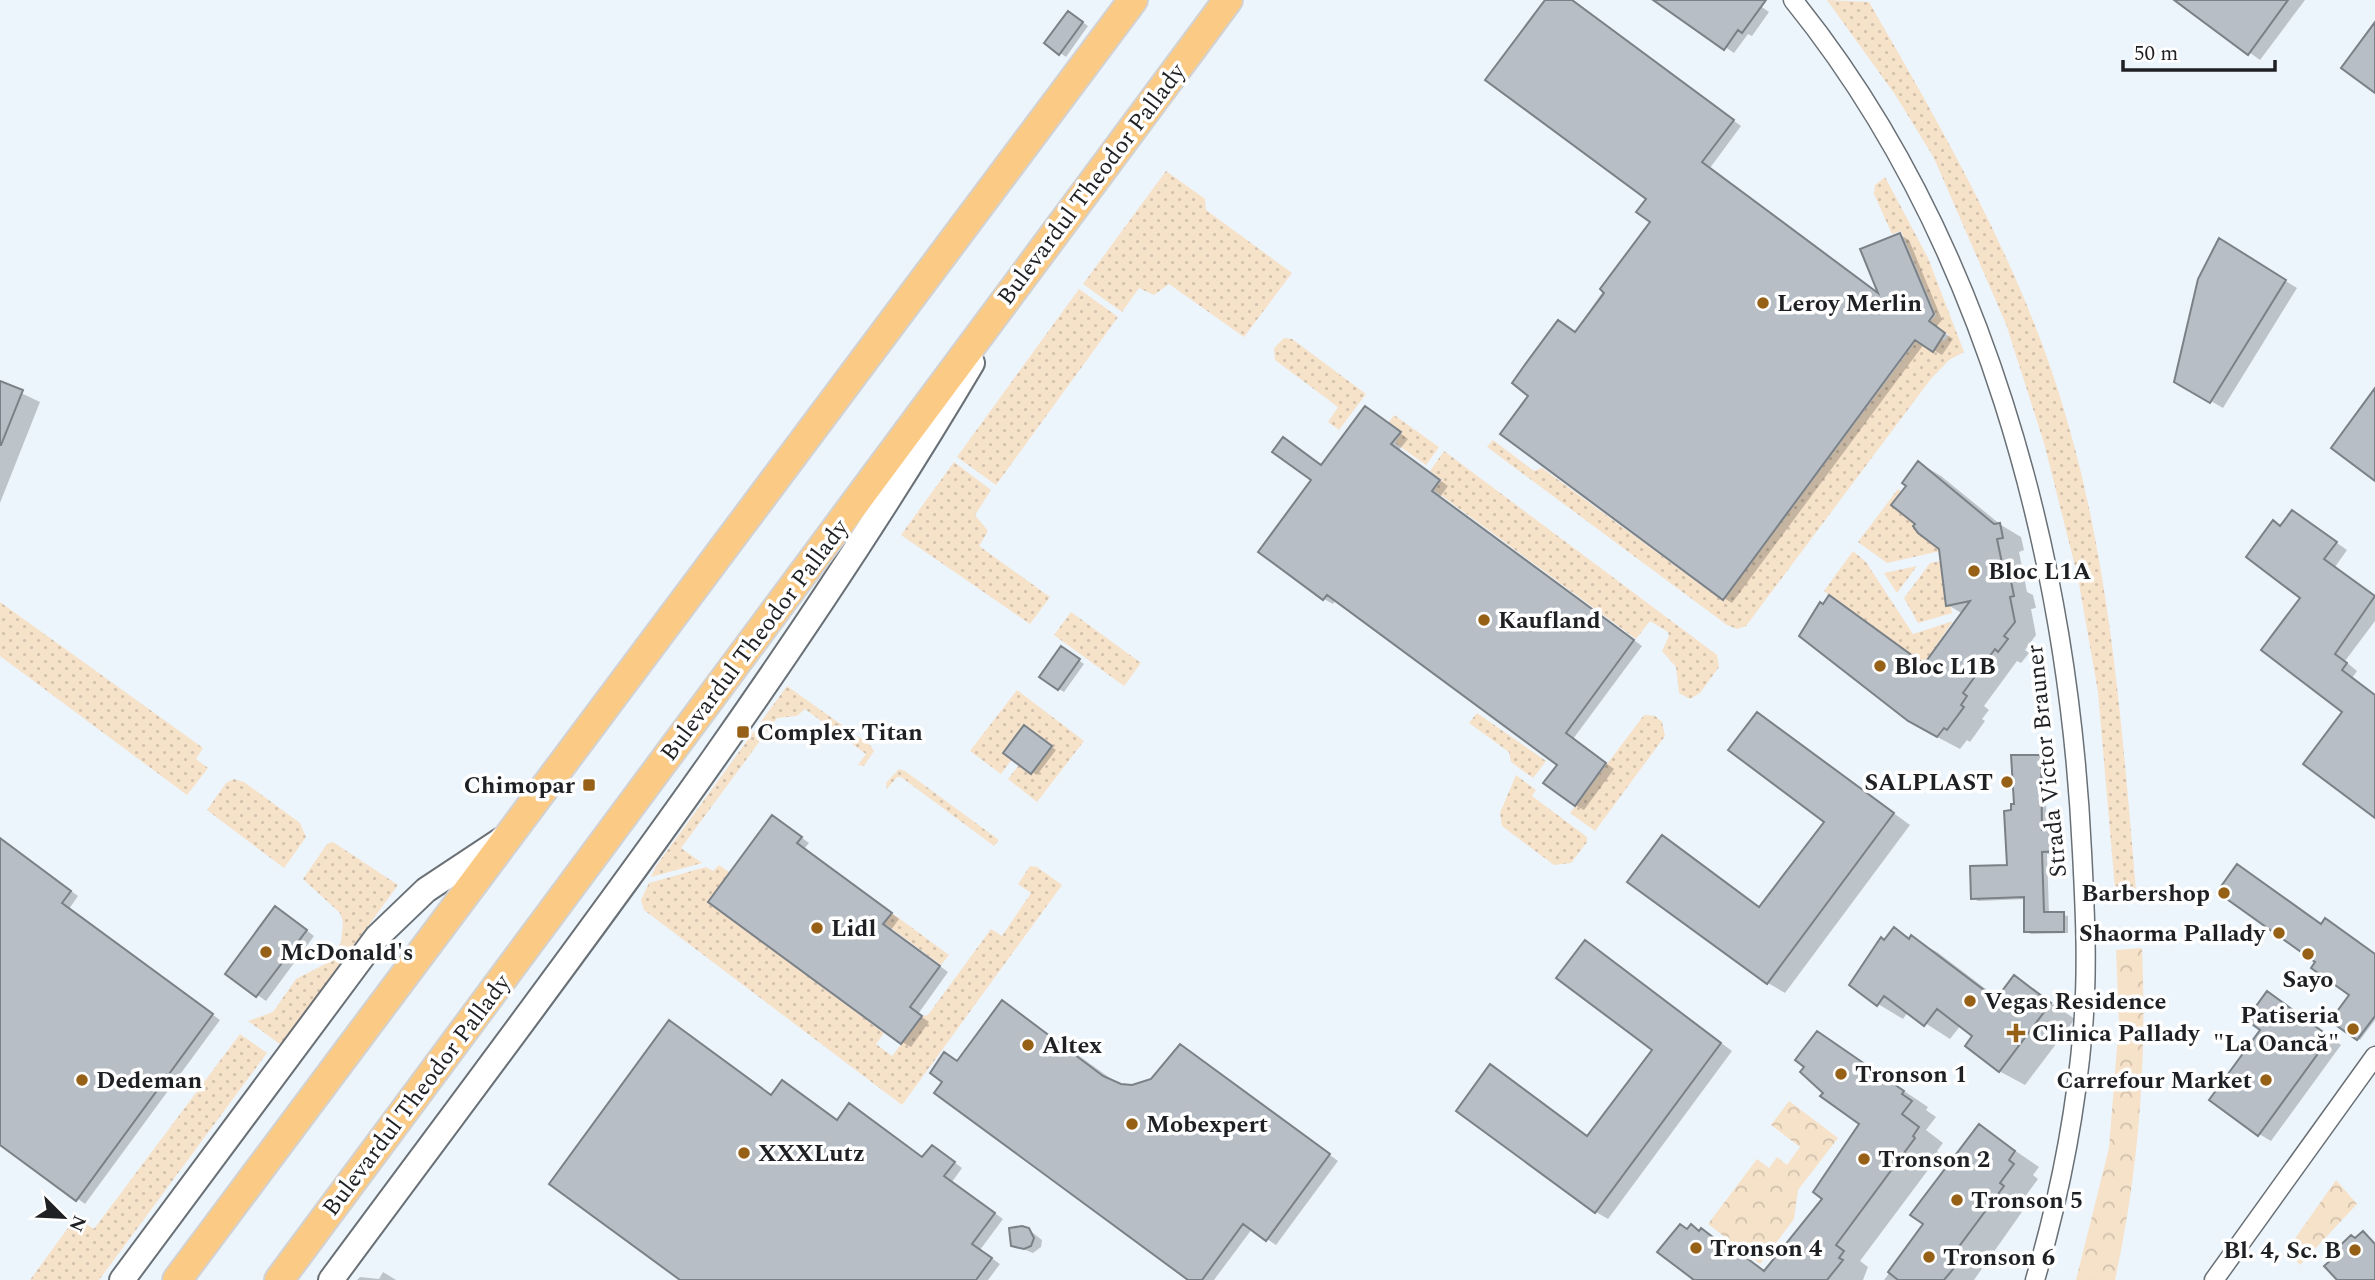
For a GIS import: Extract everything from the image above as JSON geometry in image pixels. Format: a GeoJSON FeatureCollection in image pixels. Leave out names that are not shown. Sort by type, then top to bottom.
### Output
{"type":"FeatureCollection","features":[{"type":"Feature","properties":{"kind":"main road"},"geometry":{"type":"LineString","coordinates":[[177,1280],[1133,0]]}},
{"type":"Feature","properties":{"kind":"main road","name":"Bulevardul Theodor Pallady"},"geometry":{"type":"LineString","coordinates":[[279,1280],[1228,0]]}},
{"type":"Feature","properties":{"kind":"street","name":"Strada Victor Brauner"},"geometry":{"type":"LineString","coordinates":[[1793,0],[1836,57],[1892,144],[1916,186],[1954,268],[1991,367],[2018,458],[2059,634],[2069,696],[2077,780],[2085,969],[2083,1028],[2068,1131],[2035,1280]]}},
{"type":"Feature","properties":{"kind":"street"},"geometry":{"type":"LineString","coordinates":[[331,1280],[814,617],[946,407],[1007,297]]}},
{"type":"Feature","properties":{"kind":"street"},"geometry":{"type":"LineString","coordinates":[[122,1280],[377,937],[426,890],[507,836]]}},
{"type":"Feature","properties":{"kind":"street"},"geometry":{"type":"LineString","coordinates":[[2214,1280],[2375,1056]]}},
{"type":"Feature","properties":{"kind":"green space"},"geometry":{"type":"Polygon","coordinates":[[[1827,0],[1869,2],[1948,142],[1997,238],[2039,336],[2057,387],[2090,514],[2112,642],[2137,903],[2116,900],[2098,692],[2078,578],[2044,443],[2006,324],[1934,158],[1896,96],[1827,0]]]}},
{"type":"Feature","properties":{"kind":"green space"},"geometry":{"type":"Polygon","coordinates":[[[1166,171],[1205,199],[1206,210],[1292,273],[1244,337],[1169,284],[1154,295],[1139,288],[1122,312],[1083,284],[1166,171]]]}},
{"type":"Feature","properties":{"kind":"green space"},"geometry":{"type":"Polygon","coordinates":[[[1885,177],[1928,258],[1964,352],[1949,360],[1930,380],[1746,626],[1737,629],[1727,625],[1487,447],[1493,440],[1534,471],[1542,468],[1723,601],[1916,341],[1933,352],[1925,328],[1944,341],[1949,335],[1930,322],[1936,315],[1901,231],[1892,234],[1874,194],[1875,185],[1885,177]]]}},
{"type":"Feature","properties":{"kind":"green space"},"geometry":{"type":"Polygon","coordinates":[[[1079,289],[1118,317],[996,485],[957,457],[1079,289]]]}},
{"type":"Feature","properties":{"kind":"green space"},"geometry":{"type":"Polygon","coordinates":[[[1284,338],[1292,339],[1366,394],[1339,430],[1328,422],[1338,407],[1275,360],[1274,348],[1284,338]]]}},
{"type":"Feature","properties":{"kind":"green space"},"geometry":{"type":"Polygon","coordinates":[[[1394,415],[1439,447],[1426,465],[1395,443],[1402,432],[1389,422],[1394,415]]]}},
{"type":"Feature","properties":{"kind":"green space"},"geometry":{"type":"Polygon","coordinates":[[[1444,451],[1717,655],[1719,667],[1700,693],[1690,699],[1679,693],[1676,667],[1662,651],[1669,636],[1668,632],[1650,621],[1636,639],[1434,490],[1442,480],[1430,471],[1444,451]]]}},
{"type":"Feature","properties":{"kind":"green space"},"geometry":{"type":"Polygon","coordinates":[[[954,462],[991,490],[975,515],[988,531],[979,546],[1050,597],[1030,624],[901,535],[954,462]]]}},
{"type":"Feature","properties":{"kind":"green space"},"geometry":{"type":"Polygon","coordinates":[[[1898,489],[1901,491],[1891,505],[1941,541],[1940,551],[1887,563],[1858,542],[1898,489]]]}},
{"type":"Feature","properties":{"kind":"green space"},"geometry":{"type":"Polygon","coordinates":[[[1853,551],[1866,562],[1913,634],[1953,621],[1924,664],[1824,591],[1853,551]]]}},
{"type":"Feature","properties":{"kind":"green space"},"geometry":{"type":"Polygon","coordinates":[[[1941,561],[1952,613],[1918,623],[1904,598],[1930,563],[1941,561]]]}},
{"type":"Feature","properties":{"kind":"green space"},"geometry":{"type":"Polygon","coordinates":[[[1917,566],[1897,593],[1884,573],[1917,566]]]}},
{"type":"Feature","properties":{"kind":"green space"},"geometry":{"type":"Polygon","coordinates":[[[0,602],[203,748],[196,759],[208,768],[187,795],[0,656],[0,602]]]}},
{"type":"Feature","properties":{"kind":"green space"},"geometry":{"type":"Polygon","coordinates":[[[1071,612],[1141,663],[1124,686],[1054,635],[1071,612]]]}},
{"type":"Feature","properties":{"kind":"green space"},"geometry":{"type":"Polygon","coordinates":[[[787,686],[870,745],[874,751],[864,766],[858,765],[866,754],[805,709],[797,716],[777,718],[681,848],[702,863],[651,877],[656,866],[787,686]]]}},
{"type":"Feature","properties":{"kind":"green space"},"geometry":{"type":"Polygon","coordinates":[[[1017,690],[1084,741],[1037,802],[1008,779],[1019,765],[1052,745],[1024,725],[1012,759],[1001,774],[970,751],[1017,690]]]}},
{"type":"Feature","properties":{"kind":"green space"},"geometry":{"type":"Polygon","coordinates":[[[1477,713],[1546,761],[1533,778],[1511,762],[1509,752],[1469,723],[1477,713]]]}},
{"type":"Feature","properties":{"kind":"green space"},"geometry":{"type":"Polygon","coordinates":[[[1644,715],[1655,716],[1662,722],[1665,736],[1595,831],[1570,813],[1644,715]]]}},
{"type":"Feature","properties":{"kind":"green space"},"geometry":{"type":"Polygon","coordinates":[[[899,769],[999,840],[994,846],[901,777],[897,777],[887,789],[886,783],[899,769]]]}},
{"type":"Feature","properties":{"kind":"green space"},"geometry":{"type":"Polygon","coordinates":[[[1516,775],[1536,790],[1532,796],[1587,837],[1587,842],[1571,863],[1554,865],[1502,826],[1500,813],[1516,775]]]}},
{"type":"Feature","properties":{"kind":"green space"},"geometry":{"type":"Polygon","coordinates":[[[234,779],[244,782],[300,823],[306,837],[284,868],[207,810],[226,783],[234,779]]]}},
{"type":"Feature","properties":{"kind":"green space"},"geometry":{"type":"Polygon","coordinates":[[[333,842],[398,885],[281,1045],[248,1021],[273,1012],[296,979],[329,962],[341,942],[343,922],[340,913],[303,879],[327,844],[333,842]]]}},
{"type":"Feature","properties":{"kind":"green space"},"geometry":{"type":"Polygon","coordinates":[[[719,865],[729,872],[708,902],[884,1033],[876,1044],[892,1056],[923,1016],[928,1015],[991,929],[1002,936],[1031,893],[1018,884],[1030,866],[1037,867],[1062,885],[902,1105],[644,910],[641,900],[649,883],[706,867],[713,871],[719,865]]]}},
{"type":"Feature","properties":{"kind":"green space"},"geometry":{"type":"Polygon","coordinates":[[[892,913],[949,955],[941,965],[884,923],[892,913]]]}},
{"type":"Feature","properties":{"kind":"green space"},"geometry":{"type":"Polygon","coordinates":[[[2142,948],[2143,1032],[2139,1115],[2130,1198],[2115,1280],[2076,1280],[2109,1148],[2119,1022],[2116,950],[2142,948]]]}},
{"type":"Feature","properties":{"kind":"green space"},"geometry":{"type":"Polygon","coordinates":[[[240,1034],[267,1053],[99,1280],[30,1280],[76,1217],[94,1229],[240,1034]]]}},
{"type":"Feature","properties":{"kind":"green space"},"geometry":{"type":"Polygon","coordinates":[[[1789,1101],[1838,1138],[1798,1190],[1794,1219],[1760,1264],[1708,1224],[1757,1159],[1769,1168],[1777,1157],[1787,1165],[1800,1147],[1771,1125],[1789,1101]]]}},
{"type":"Feature","properties":{"kind":"green space"},"geometry":{"type":"Polygon","coordinates":[[[2336,1180],[2357,1204],[2300,1265],[2287,1250],[2336,1180]]]}},
{"type":"Feature","properties":{"kind":"building","name":"Leroy Merlin"},"geometry":{"type":"Polygon","coordinates":[[[1545,0],[1572,0],[1734,120],[1702,162],[1878,293],[1860,249],[1900,233],[1934,314],[1929,321],[1945,333],[1933,352],[1915,340],[1723,600],[1500,434],[1528,396],[1512,383],[1524,366],[1558,320],[1575,332],[1604,293],[1600,289],[1650,222],[1636,212],[1646,199],[1485,80],[1545,0]]]}},
{"type":"Feature","properties":{"kind":"building"},"geometry":{"type":"Polygon","coordinates":[[[1653,0],[1766,0],[1742,33],[1738,30],[1724,50],[1653,0]]]}},
{"type":"Feature","properties":{"kind":"building"},"geometry":{"type":"Polygon","coordinates":[[[2174,0],[2288,0],[2248,55],[2174,0]]]}},
{"type":"Feature","properties":{"kind":"building"},"geometry":{"type":"Polygon","coordinates":[[[1068,11],[1083,22],[1059,55],[1044,43],[1068,11]]]}},
{"type":"Feature","properties":{"kind":"building"},"geometry":{"type":"Polygon","coordinates":[[[2375,22],[2375,93],[2341,68],[2375,22]]]}},
{"type":"Feature","properties":{"kind":"building"},"geometry":{"type":"Polygon","coordinates":[[[2219,238],[2286,280],[2210,403],[2174,382],[2198,279],[2219,238]]]}},
{"type":"Feature","properties":{"kind":"building"},"geometry":{"type":"Polygon","coordinates":[[[0,381],[23,390],[1,445],[0,445],[0,381]]]}},
{"type":"Feature","properties":{"kind":"building"},"geometry":{"type":"Polygon","coordinates":[[[2375,388],[2375,481],[2331,448],[2375,388]]]}},
{"type":"Feature","properties":{"kind":"building","name":"Kaufland"},"geometry":{"type":"Polygon","coordinates":[[[1365,406],[1401,432],[1391,444],[1440,480],[1432,491],[1634,640],[1566,733],[1606,763],[1575,806],[1543,783],[1557,765],[1327,595],[1323,600],[1258,552],[1311,480],[1272,452],[1283,437],[1321,465],[1365,406]]]}},
{"type":"Feature","properties":{"kind":"building"},"geometry":{"type":"Polygon","coordinates":[[[1918,461],[1994,524],[2000,523],[2003,538],[1997,539],[2006,582],[2011,581],[2014,596],[2010,597],[2015,622],[2004,636],[2008,639],[1998,652],[1995,649],[1963,693],[1967,696],[1961,705],[1964,707],[1947,730],[1944,728],[1937,737],[1908,721],[1799,636],[1820,602],[1823,604],[1829,595],[1924,664],[1970,601],[1946,606],[1939,549],[1918,533],[1913,526],[1915,524],[1891,505],[1906,486],[1902,483],[1918,461]]]}},
{"type":"Feature","properties":{"kind":"building"},"geometry":{"type":"Polygon","coordinates":[[[2292,510],[2337,542],[2324,559],[2375,596],[2335,654],[2347,663],[2342,670],[2375,695],[2375,818],[2303,764],[2342,712],[2261,650],[2300,598],[2246,557],[2273,520],[2280,526],[2292,510]]]}},
{"type":"Feature","properties":{"kind":"building"},"geometry":{"type":"Polygon","coordinates":[[[1061,646],[1080,659],[1058,690],[1039,677],[1061,646]]]}},
{"type":"Feature","properties":{"kind":"building"},"geometry":{"type":"Polygon","coordinates":[[[1757,712],[1894,813],[1767,984],[1627,882],[1662,835],[1759,907],[1824,822],[1728,750],[1757,712]]]}},
{"type":"Feature","properties":{"kind":"building"},"geometry":{"type":"Polygon","coordinates":[[[1024,725],[1052,746],[1031,774],[1003,753],[1024,725]]]}},
{"type":"Feature","properties":{"kind":"building"},"geometry":{"type":"Polygon","coordinates":[[[2011,755],[2041,755],[2042,830],[2060,829],[2061,851],[2042,852],[2044,912],[2064,912],[2064,932],[2024,932],[2024,897],[1971,899],[1970,866],[2007,865],[2004,811],[2011,810],[2011,804],[2014,804],[2011,755]]]}},
{"type":"Feature","properties":{"kind":"building","name":"Lidl"},"geometry":{"type":"Polygon","coordinates":[[[772,815],[802,837],[797,843],[892,913],[883,924],[940,966],[910,1007],[922,1016],[901,1044],[708,902],[772,815]]]}},
{"type":"Feature","properties":{"kind":"building","name":"Dedeman"},"geometry":{"type":"Polygon","coordinates":[[[0,838],[71,891],[62,903],[213,1014],[76,1201],[0,1145],[0,838]]]}},
{"type":"Feature","properties":{"kind":"building"},"geometry":{"type":"Polygon","coordinates":[[[2237,864],[2321,924],[2325,918],[2375,954],[2375,1016],[2357,1040],[2330,1021],[2349,995],[2311,968],[2315,962],[2217,892],[2237,864]]]}},
{"type":"Feature","properties":{"kind":"building","name":"McDonald's"},"geometry":{"type":"Polygon","coordinates":[[[275,906],[307,930],[256,997],[225,974],[275,906]]]}},
{"type":"Feature","properties":{"kind":"building","name":"Vegas Residence"},"geometry":{"type":"Polygon","coordinates":[[[1894,927],[1909,939],[1911,935],[1996,999],[2014,975],[2051,1003],[1999,1072],[1965,1046],[1972,1036],[1937,1009],[1924,1026],[1884,996],[1877,1006],[1849,985],[1881,937],[1884,940],[1894,927]]]}},
{"type":"Feature","properties":{"kind":"building"},"geometry":{"type":"Polygon","coordinates":[[[1585,940],[1721,1043],[1595,1213],[1456,1111],[1490,1064],[1587,1136],[1652,1050],[1556,978],[1585,940]]]}},
{"type":"Feature","properties":{"kind":"building"},"geometry":{"type":"Polygon","coordinates":[[[2267,991],[2330,1037],[2258,1136],[2209,1100],[2260,1030],[2246,1020],[2267,991]]]}},
{"type":"Feature","properties":{"kind":"building","name":"Mobexpert"},"geometry":{"type":"Polygon","coordinates":[[[1002,1000],[1103,1076],[1121,1084],[1132,1085],[1151,1079],[1180,1044],[1330,1154],[1266,1241],[1243,1224],[1202,1280],[1188,1280],[934,1093],[942,1082],[930,1073],[944,1052],[957,1061],[1002,1000]]]}},
{"type":"Feature","properties":{"kind":"building","name":"XXXLutz"},"geometry":{"type":"Polygon","coordinates":[[[669,1020],[771,1095],[782,1080],[837,1120],[849,1103],[922,1157],[932,1145],[955,1162],[944,1176],[995,1213],[972,1244],[992,1258],[976,1280],[680,1280],[549,1184],[669,1020]]]}},
{"type":"Feature","properties":{"kind":"building"},"geometry":{"type":"Polygon","coordinates":[[[1817,1031],[1904,1091],[1902,1094],[1912,1101],[1902,1114],[1919,1127],[1913,1136],[1915,1138],[1836,1245],[1844,1251],[1839,1258],[1843,1260],[1827,1280],[1694,1280],[1657,1252],[1680,1224],[1687,1229],[1691,1224],[1718,1241],[1720,1238],[1764,1271],[1822,1199],[1813,1192],[1859,1124],[1820,1096],[1823,1093],[1800,1072],[1804,1067],[1795,1060],[1817,1031]]]}},
{"type":"Feature","properties":{"kind":"building","name":"Tronson 5"},"geometry":{"type":"Polygon","coordinates":[[[1979,1124],[2015,1151],[2009,1160],[2014,1164],[2000,1183],[2004,1186],[1952,1256],[1954,1258],[1949,1265],[1954,1268],[1944,1280],[1898,1280],[1888,1272],[1923,1224],[1910,1215],[1979,1124]]]}},
{"type":"Feature","properties":{"kind":"building"},"geometry":{"type":"Polygon","coordinates":[[[1009,1228],[1029,1228],[1034,1238],[1031,1246],[1024,1249],[1011,1246],[1009,1228]]]}},
{"type":"Feature","properties":{"kind":"building","name":"Bl. 4, Sc. B"},"geometry":{"type":"Polygon","coordinates":[[[2363,1231],[2375,1244],[2375,1280],[2337,1280],[2324,1266],[2331,1260],[2328,1257],[2351,1235],[2355,1238],[2363,1231]]]}},
{"type":"Feature","properties":{"kind":"place","name":"Leroy Merlin"},"geometry":{"type":"Point","coordinates":[1763,303]}},
{"type":"Feature","properties":{"kind":"place","name":"Bloc L1A"},"geometry":{"type":"Point","coordinates":[1974,571]}},
{"type":"Feature","properties":{"kind":"place","name":"Kaufland"},"geometry":{"type":"Point","coordinates":[1484,620]}},
{"type":"Feature","properties":{"kind":"place","name":"Bloc L1B"},"geometry":{"type":"Point","coordinates":[1880,666]}},
{"type":"Feature","properties":{"kind":"place","name":"Complex Titan"},"geometry":{"type":"Point","coordinates":[743,732]}},
{"type":"Feature","properties":{"kind":"place","name":"SALPLAST"},"geometry":{"type":"Point","coordinates":[2007,782]}},
{"type":"Feature","properties":{"kind":"place","name":"Chimopar"},"geometry":{"type":"Point","coordinates":[589,785]}},
{"type":"Feature","properties":{"kind":"place","name":"Barbershop"},"geometry":{"type":"Point","coordinates":[2224,893]}},
{"type":"Feature","properties":{"kind":"place","name":"Lidl"},"geometry":{"type":"Point","coordinates":[817,928]}},
{"type":"Feature","properties":{"kind":"place","name":"Shaorma Pallady"},"geometry":{"type":"Point","coordinates":[2279,933]}},
{"type":"Feature","properties":{"kind":"place","name":"McDonald's"},"geometry":{"type":"Point","coordinates":[266,952]}},
{"type":"Feature","properties":{"kind":"place","name":"Sayo"},"geometry":{"type":"Point","coordinates":[2308,954]}},
{"type":"Feature","properties":{"kind":"place","name":"Vegas Residence"},"geometry":{"type":"Point","coordinates":[1970,1001]}},
{"type":"Feature","properties":{"kind":"place","name":"Patiseria \"La Oancă\""},"geometry":{"type":"Point","coordinates":[2353,1029]}},
{"type":"Feature","properties":{"kind":"place","name":"Clinica Pallady"},"geometry":{"type":"Point","coordinates":[2016,1033]}},
{"type":"Feature","properties":{"kind":"place","name":"Altex"},"geometry":{"type":"Point","coordinates":[1028,1045]}},
{"type":"Feature","properties":{"kind":"place","name":"Tronson 1"},"geometry":{"type":"Point","coordinates":[1841,1074]}},
{"type":"Feature","properties":{"kind":"place","name":"Dedeman"},"geometry":{"type":"Point","coordinates":[82,1080]}},
{"type":"Feature","properties":{"kind":"place","name":"Carrefour Market"},"geometry":{"type":"Point","coordinates":[2266,1080]}},
{"type":"Feature","properties":{"kind":"place","name":"Mobexpert"},"geometry":{"type":"Point","coordinates":[1132,1124]}},
{"type":"Feature","properties":{"kind":"place","name":"XXXLutz"},"geometry":{"type":"Point","coordinates":[744,1153]}},
{"type":"Feature","properties":{"kind":"place","name":"Tronson 2"},"geometry":{"type":"Point","coordinates":[1864,1159]}},
{"type":"Feature","properties":{"kind":"place","name":"Tronson 5"},"geometry":{"type":"Point","coordinates":[1957,1200]}},
{"type":"Feature","properties":{"kind":"place","name":"Tronson 4"},"geometry":{"type":"Point","coordinates":[1696,1248]}},
{"type":"Feature","properties":{"kind":"place","name":"Bl. 4, Sc. B"},"geometry":{"type":"Point","coordinates":[2355,1250]}},
{"type":"Feature","properties":{"kind":"place","name":"Tronson 6"},"geometry":{"type":"Point","coordinates":[1929,1257]}}]}
